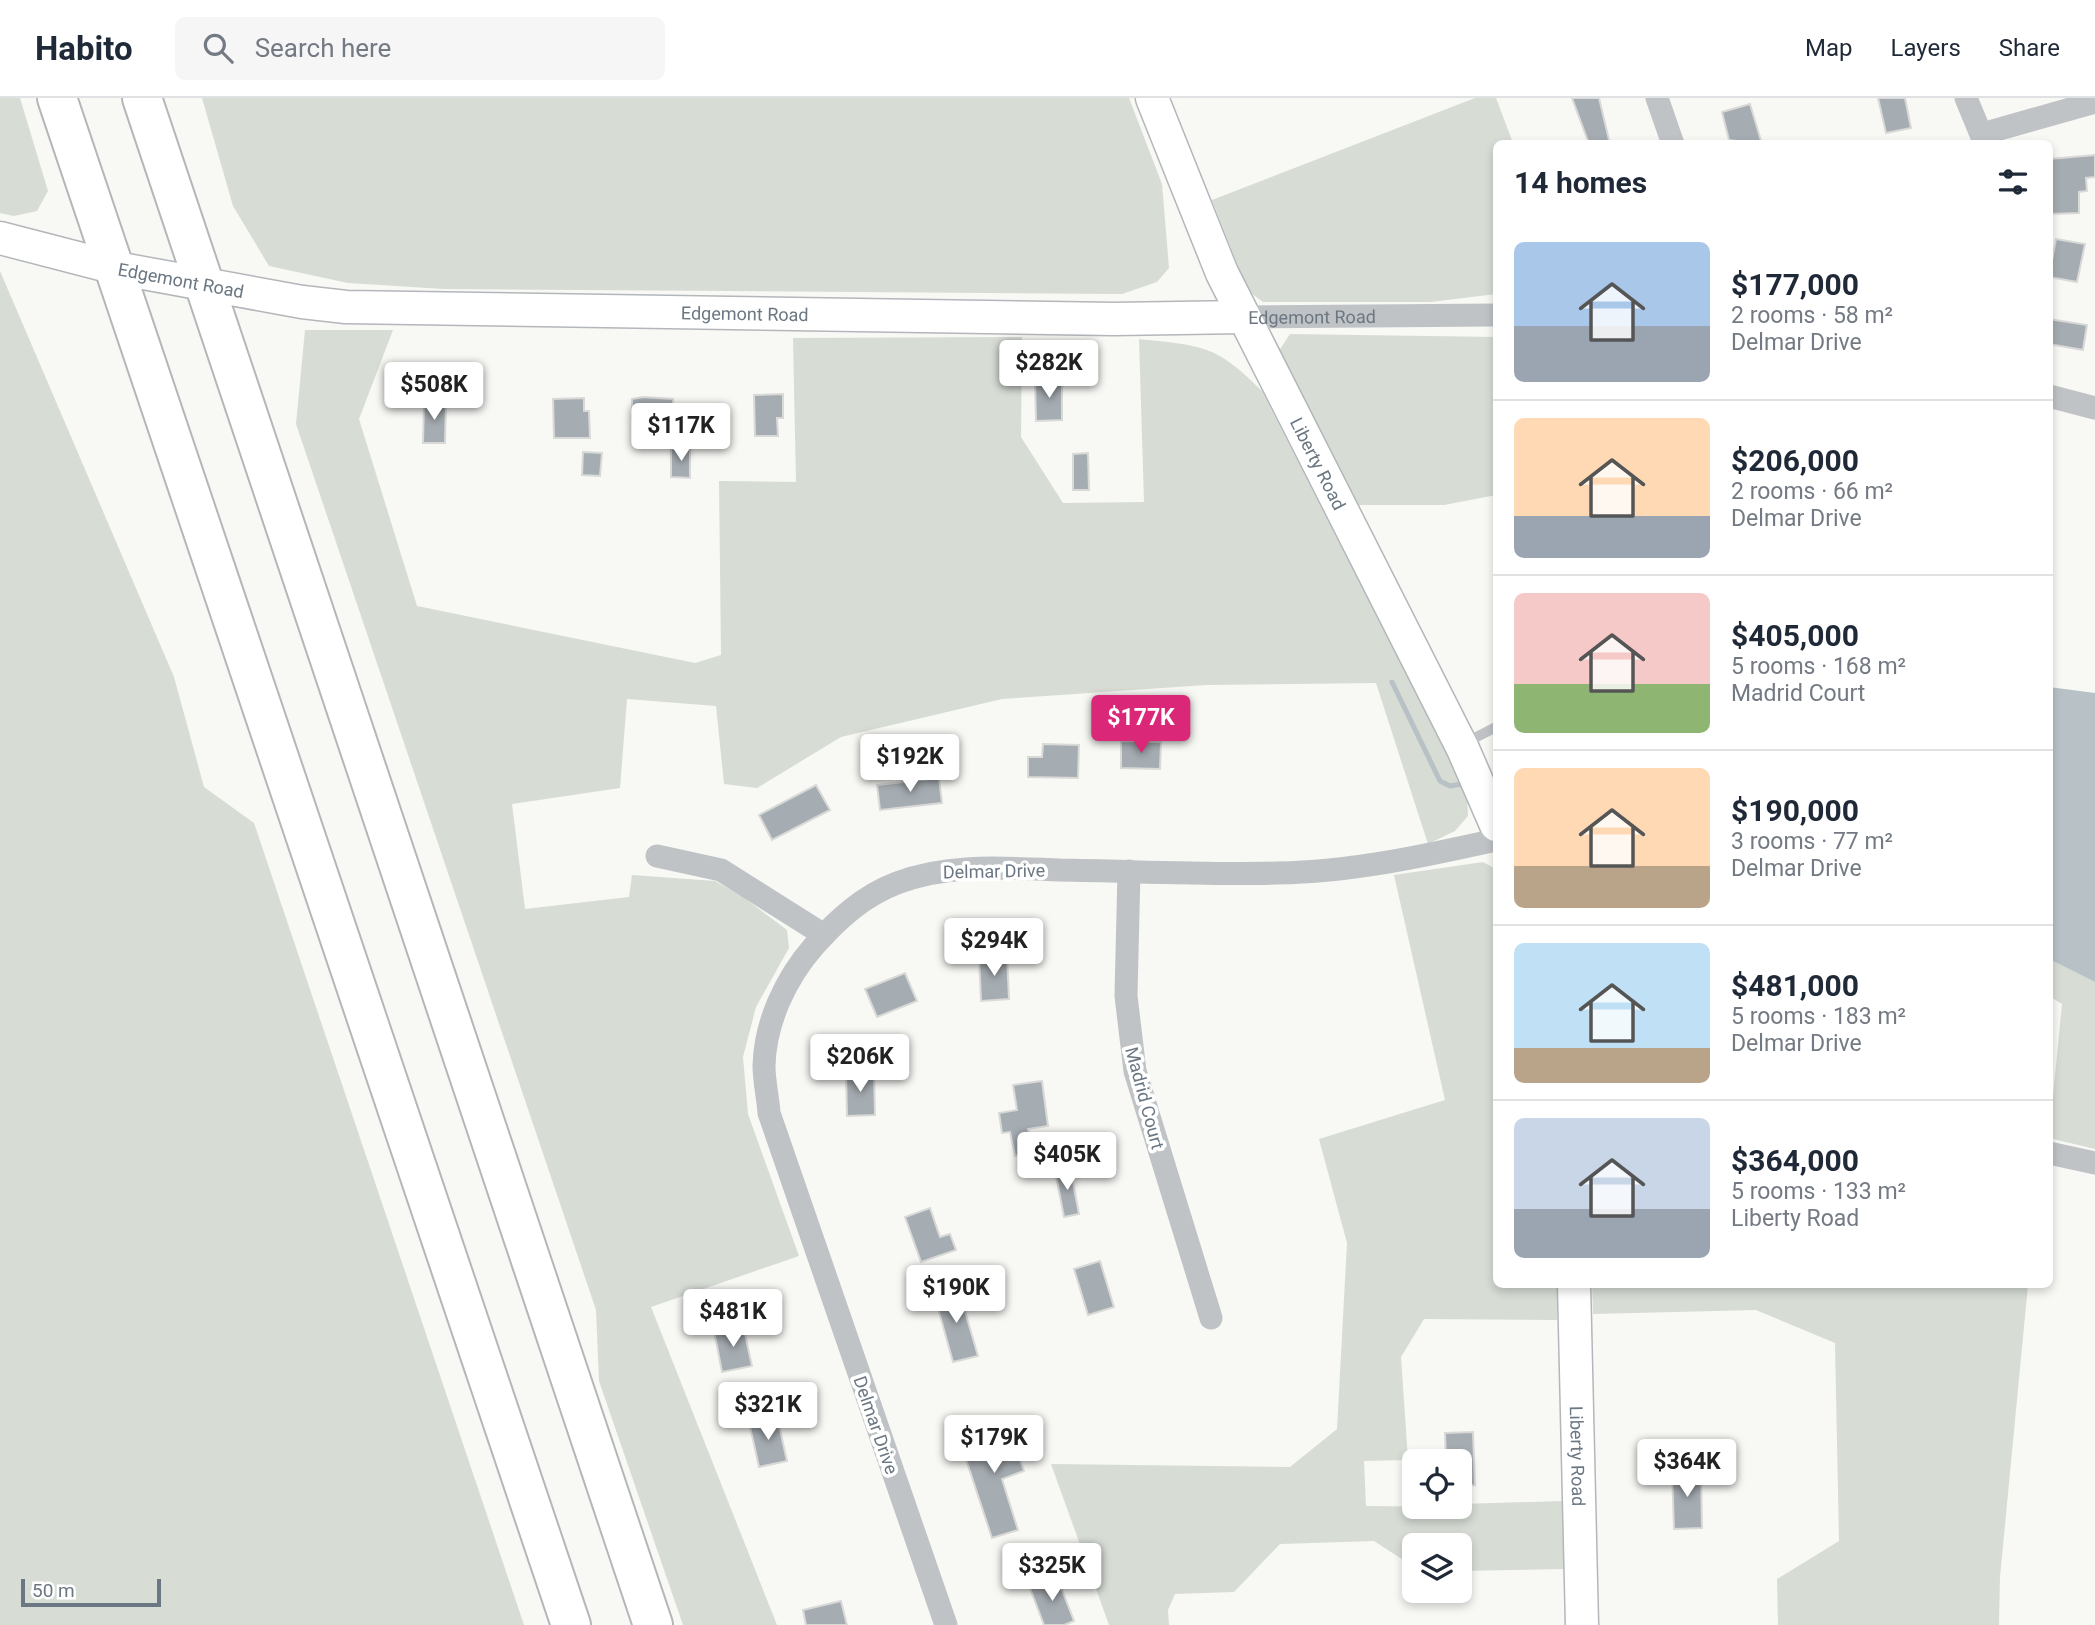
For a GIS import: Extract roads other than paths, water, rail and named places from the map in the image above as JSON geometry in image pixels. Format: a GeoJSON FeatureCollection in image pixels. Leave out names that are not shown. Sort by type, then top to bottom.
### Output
{"type":"FeatureCollection","features":[{"type":"Feature","properties":{"kind":"highway"},"geometry":{"type":"LineString","coordinates":[[57,98],[571,1625]]}},
{"type":"Feature","properties":{"kind":"highway"},"geometry":{"type":"LineString","coordinates":[[142,98],[206,282],[653,1625]]}},
{"type":"Feature","properties":{"kind":"street","name":"Liberty Road"},"geometry":{"type":"LineString","coordinates":[[1152,98],[1222,273],[1461,745],[1493,818]]}},
{"type":"Feature","properties":{"kind":"street"},"geometry":{"type":"LineString","coordinates":[[1657,98],[1672,140]]}},
{"type":"Feature","properties":{"kind":"street"},"geometry":{"type":"LineString","coordinates":[[1966,98],[1983,139],[2095,102]]}},
{"type":"Feature","properties":{"kind":"street","name":"Edgemont Road"},"geometry":{"type":"LineString","coordinates":[[0,238],[116,268],[206,282],[302,302],[407,309],[1113,319],[1493,315]]}},
{"type":"Feature","properties":{"kind":"street"},"geometry":{"type":"LineString","coordinates":[[2053,397],[2095,408]]}},
{"type":"Feature","properties":{"kind":"street","name":"Delmar Drive"},"geometry":{"type":"LineString","coordinates":[[946,1625],[769,1113],[764,1065],[774,1016],[798,965],[842,915],[862,900],[896,883],[933,872],[983,868],[1276,873],[1329,871],[1418,858],[1493,841]]}},
{"type":"Feature","properties":{"kind":"street"},"geometry":{"type":"LineString","coordinates":[[657,856],[721,870],[824,935]]}},
{"type":"Feature","properties":{"kind":"street","name":"Madrid Court"},"geometry":{"type":"LineString","coordinates":[[1129,871],[1125,996],[1130,1046],[1135,1071],[1211,1318]]}},
{"type":"Feature","properties":{"kind":"street"},"geometry":{"type":"LineString","coordinates":[[2053,1154],[2095,1163]]}},
{"type":"Feature","properties":{"kind":"street","name":"Liberty Road"},"geometry":{"type":"LineString","coordinates":[[1574,1288],[1582,1625]]}},
{"type":"Feature","properties":{"kind":"lane"},"geometry":{"type":"LineString","coordinates":[[1461,745],[1493,729]]}},
{"type":"Feature","properties":{"kind":"waterway"},"geometry":{"type":"LineString","coordinates":[[1392,682],[1440,781],[1450,786],[1462,784]]}}]}
